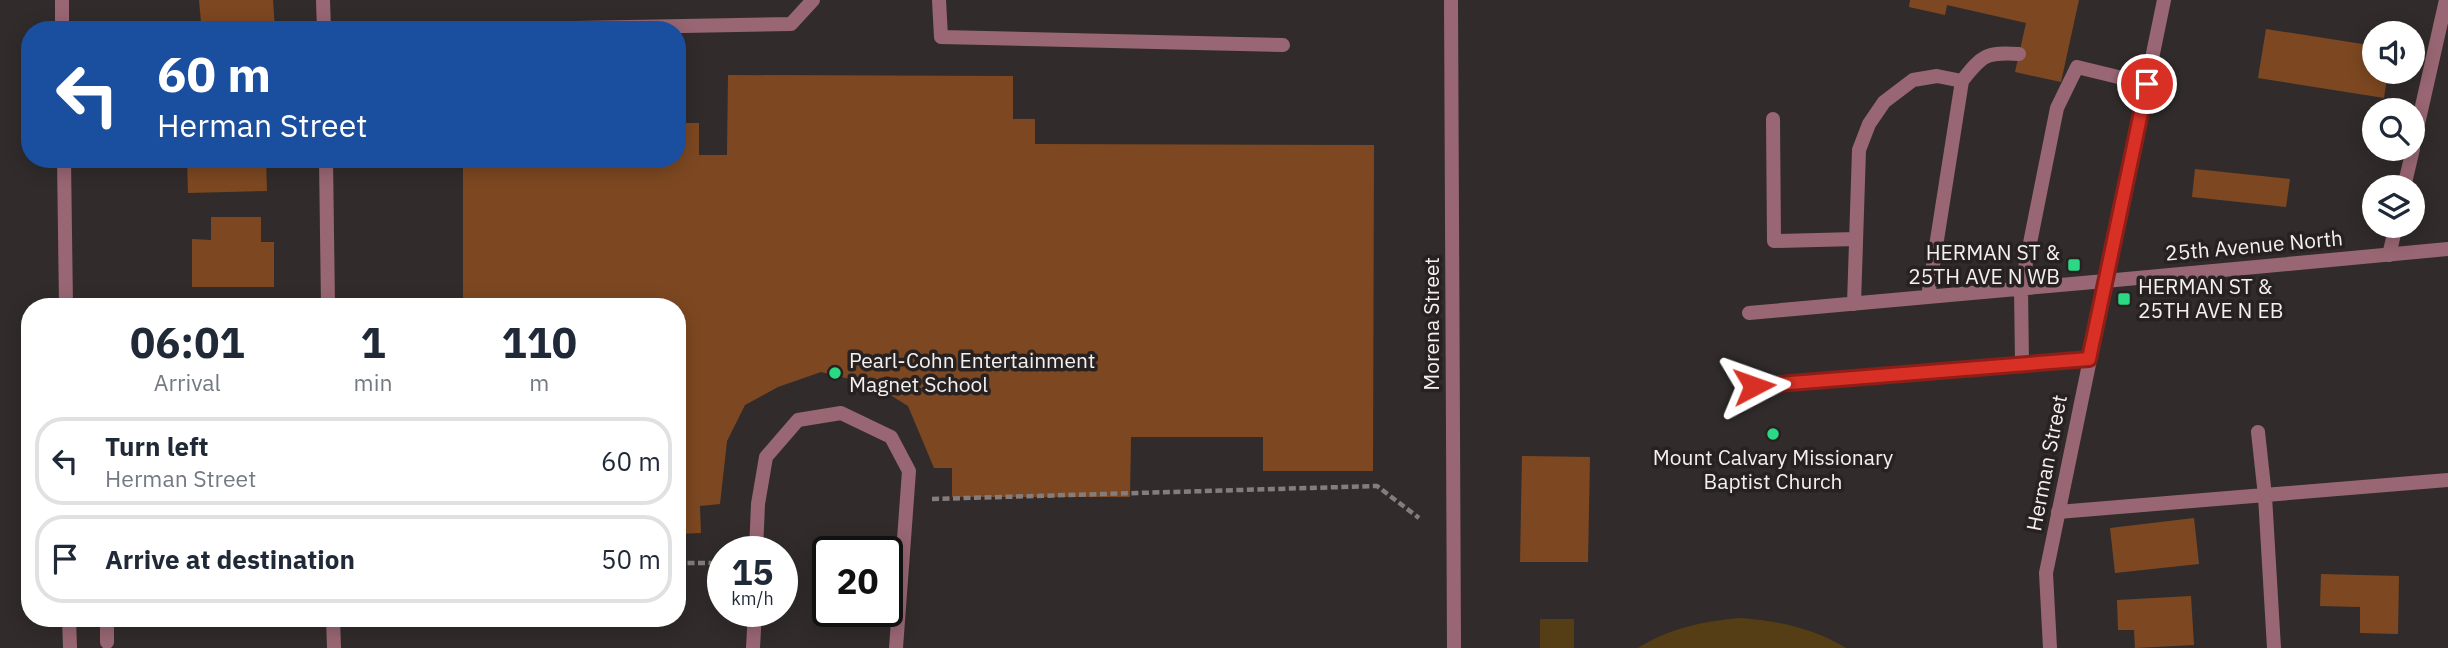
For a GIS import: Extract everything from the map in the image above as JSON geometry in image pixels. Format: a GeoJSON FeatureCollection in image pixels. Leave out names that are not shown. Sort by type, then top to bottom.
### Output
{"type":"FeatureCollection","features":[{"type":"Feature","properties":{"kind":"street"},"geometry":{"type":"LineString","coordinates":[[62,0],[62,21]]}},
{"type":"Feature","properties":{"kind":"street"},"geometry":{"type":"LineString","coordinates":[[323,0],[324,21]]}},
{"type":"Feature","properties":{"kind":"street"},"geometry":{"type":"LineString","coordinates":[[686,26],[791,24],[813,0]]}},
{"type":"Feature","properties":{"kind":"street"},"geometry":{"type":"LineString","coordinates":[[939,0],[941,37],[1283,45]]}},
{"type":"Feature","properties":{"kind":"street","name":"Morena Street"},"geometry":{"type":"LineString","coordinates":[[1451,0],[1454,648]]}},
{"type":"Feature","properties":{"kind":"street","name":"Herman Street"},"geometry":{"type":"LineString","coordinates":[[2050,648],[2046,573],[2164,0]]}},
{"type":"Feature","properties":{"kind":"street"},"geometry":{"type":"LineString","coordinates":[[2424,98],[2446,0]]}},
{"type":"Feature","properties":{"kind":"street"},"geometry":{"type":"LineString","coordinates":[[1928,297],[1962,81],[1979,59],[1999,53],[2019,54]]}},
{"type":"Feature","properties":{"kind":"street"},"geometry":{"type":"LineString","coordinates":[[2022,364],[2021,288],[2057,108],[2071,65],[2147,84]]}},
{"type":"Feature","properties":{"kind":"street"},"geometry":{"type":"LineString","coordinates":[[1854,303],[1859,149],[1869,124],[1884,102],[1913,80],[1937,76],[1962,81]]}},
{"type":"Feature","properties":{"kind":"street"},"geometry":{"type":"LineString","coordinates":[[1773,119],[1774,241],[1856,239]]}},
{"type":"Feature","properties":{"kind":"street"},"geometry":{"type":"LineString","coordinates":[[64,168],[65,298]]}},
{"type":"Feature","properties":{"kind":"street"},"geometry":{"type":"LineString","coordinates":[[326,168],[328,298]]}},
{"type":"Feature","properties":{"kind":"street"},"geometry":{"type":"LineString","coordinates":[[2389,255],[2393,238]]}},
{"type":"Feature","properties":{"kind":"street","name":"25th Avenue North"},"geometry":{"type":"LineString","coordinates":[[1749,313],[2448,249]]}},
{"type":"Feature","properties":{"kind":"street"},"geometry":{"type":"LineString","coordinates":[[1754,386],[2089,359]]}},
{"type":"Feature","properties":{"kind":"street"},"geometry":{"type":"LineString","coordinates":[[757,536],[758,504],[766,457],[798,420],[841,413],[891,437],[909,471],[896,648]]}},
{"type":"Feature","properties":{"kind":"street"},"geometry":{"type":"LineString","coordinates":[[2258,432],[2265,496],[2274,648]]}},
{"type":"Feature","properties":{"kind":"street"},"geometry":{"type":"LineString","coordinates":[[2058,512],[2448,480]]}},
{"type":"Feature","properties":{"kind":"street"},"geometry":{"type":"LineString","coordinates":[[69,627],[70,648]]}},
{"type":"Feature","properties":{"kind":"street"},"geometry":{"type":"LineString","coordinates":[[107,627],[107,642]]}},
{"type":"Feature","properties":{"kind":"street"},"geometry":{"type":"LineString","coordinates":[[333,627],[334,648]]}},
{"type":"Feature","properties":{"kind":"street"},"geometry":{"type":"LineString","coordinates":[[754,648],[755,627]]}},
{"type":"Feature","properties":{"kind":"path"},"geometry":{"type":"LineString","coordinates":[[932,499],[1377,486],[1419,518]]}},
{"type":"Feature","properties":{"kind":"path"},"geometry":{"type":"LineString","coordinates":[[686,563],[707,563]]}},
{"type":"Feature","properties":{"kind":"shaded area"},"geometry":{"type":"Polygon","coordinates":[[[1741,618],[1795,627],[1821,635],[1846,648],[1638,648],[1662,635],[1688,627],[1741,618]]]}},
{"type":"Feature","properties":{"kind":"shaded area"},"geometry":{"type":"Polygon","coordinates":[[[1540,619],[1574,619],[1574,648],[1540,648],[1540,619]]]}},
{"type":"Feature","properties":{"kind":"building"},"geometry":{"type":"Polygon","coordinates":[[[199,0],[273,0],[274,21],[201,21],[199,0]]]}},
{"type":"Feature","properties":{"kind":"building"},"geometry":{"type":"Polygon","coordinates":[[[1910,0],[2079,0],[2061,82],[2015,72],[2026,23],[1947,5],[1945,15],[1909,7],[1910,0]]]}},
{"type":"Feature","properties":{"kind":"building"},"geometry":{"type":"Polygon","coordinates":[[[2266,29],[2362,44],[2362,84],[2386,84],[2384,98],[2258,78],[2266,29]]]}},
{"type":"Feature","properties":{"kind":"building"},"geometry":{"type":"Polygon","coordinates":[[[728,75],[1013,76],[1013,119],[1035,119],[1035,144],[1374,145],[1373,471],[1263,471],[1263,437],[1131,437],[1130,497],[952,497],[952,468],[934,468],[908,406],[874,385],[821,372],[778,387],[745,405],[727,441],[720,504],[700,506],[701,533],[686,534],[686,298],[463,298],[463,168],[686,168],[686,123],[699,123],[699,155],[727,155],[728,75]]]}},
{"type":"Feature","properties":{"kind":"building"},"geometry":{"type":"Polygon","coordinates":[[[187,168],[266,168],[267,191],[188,193],[187,168]]]}},
{"type":"Feature","properties":{"kind":"building"},"geometry":{"type":"Polygon","coordinates":[[[2195,169],[2290,179],[2286,207],[2192,197],[2195,169]]]}},
{"type":"Feature","properties":{"kind":"building"},"geometry":{"type":"Polygon","coordinates":[[[211,217],[261,217],[261,242],[274,242],[274,287],[192,287],[192,239],[211,240],[211,217]]]}},
{"type":"Feature","properties":{"kind":"building"},"geometry":{"type":"Polygon","coordinates":[[[1522,456],[1590,457],[1588,562],[1520,562],[1522,456]]]}},
{"type":"Feature","properties":{"kind":"building"},"geometry":{"type":"Polygon","coordinates":[[[2194,518],[2199,564],[2115,573],[2110,528],[2194,518]]]}},
{"type":"Feature","properties":{"kind":"building"},"geometry":{"type":"Polygon","coordinates":[[[2321,574],[2399,576],[2398,634],[2360,633],[2360,607],[2320,606],[2321,574]]]}},
{"type":"Feature","properties":{"kind":"building"},"geometry":{"type":"Polygon","coordinates":[[[2191,596],[2194,645],[2135,648],[2134,630],[2118,630],[2117,600],[2191,596]]]}},
{"type":"Feature","properties":{"kind":"place","name":"HERMAN ST & 25TH AVE N WB"},"geometry":{"type":"Point","coordinates":[2074,265]}},
{"type":"Feature","properties":{"kind":"place","name":"HERMAN ST & 25TH AVE N EB"},"geometry":{"type":"Point","coordinates":[2124,299]}},
{"type":"Feature","properties":{"kind":"place","name":"Pearl-Cohn Entertainment Magnet School"},"geometry":{"type":"Point","coordinates":[835,373]}},
{"type":"Feature","properties":{"kind":"place","name":"Mount Calvary Missionary Baptist Church"},"geometry":{"type":"Point","coordinates":[1773,434]}},
{"type":"Feature","properties":{"kind":"route"},"geometry":{"type":"LineString","coordinates":[[1754,386],[2089,359],[2147,84]]}}]}
